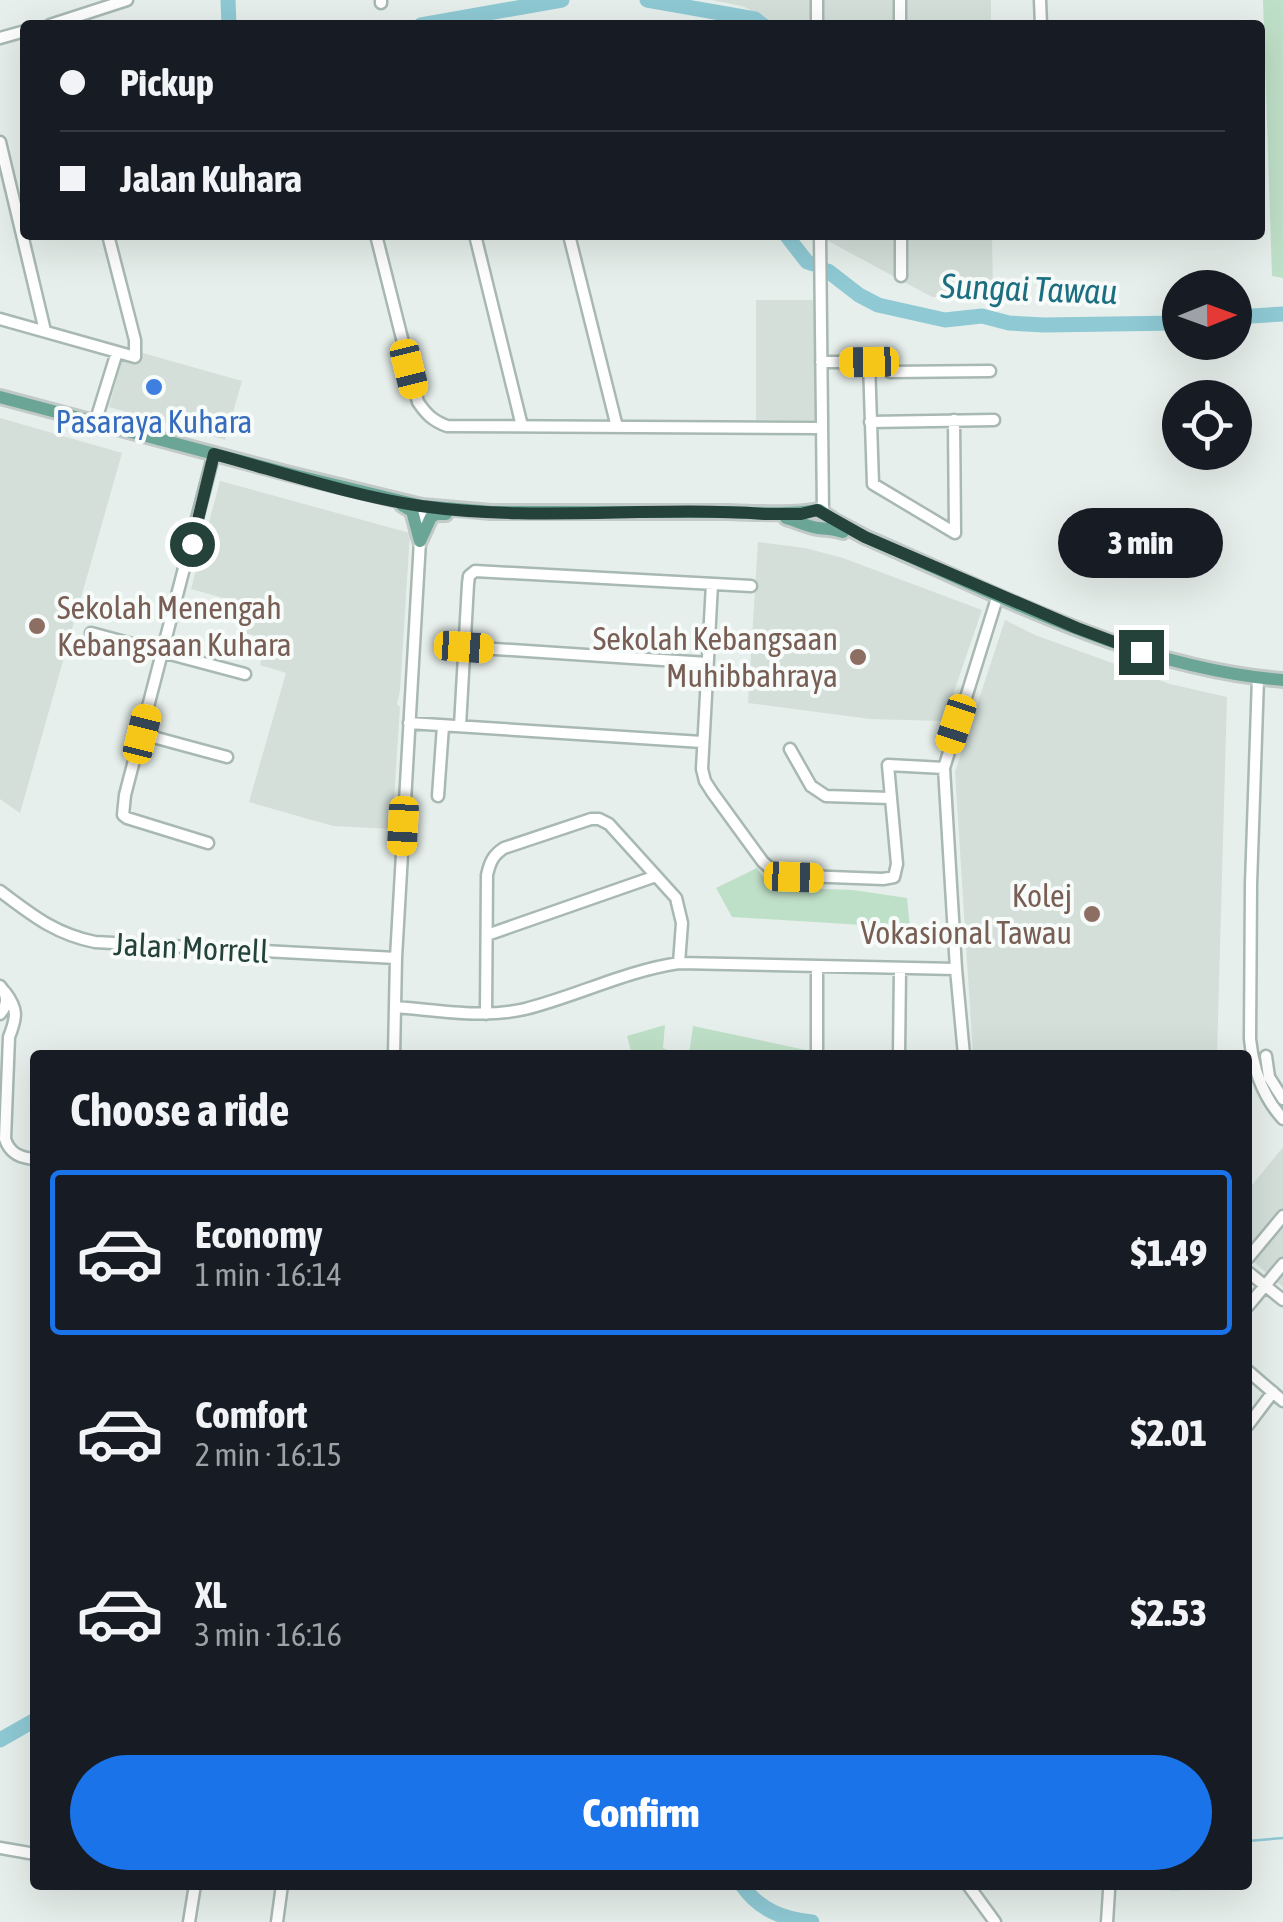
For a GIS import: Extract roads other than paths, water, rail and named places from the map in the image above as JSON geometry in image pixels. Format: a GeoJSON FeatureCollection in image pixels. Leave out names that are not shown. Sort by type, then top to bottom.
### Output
{"type":"FeatureCollection","features":[{"type":"Feature","properties":{"kind":"main road"},"geometry":{"type":"LineString","coordinates":[[0,396],[422,506],[490,512],[710,512],[817,517],[1141,652],[1208,670],[1283,680]]}},
{"type":"Feature","properties":{"kind":"main road"},"geometry":{"type":"LineString","coordinates":[[391,500],[412,511],[420,541]]}},
{"type":"Feature","properties":{"kind":"main road"},"geometry":{"type":"LineString","coordinates":[[420,541],[434,514],[483,516],[490,512]]}},
{"type":"Feature","properties":{"kind":"street"},"geometry":{"type":"LineString","coordinates":[[69,20],[128,0]]}},
{"type":"Feature","properties":{"kind":"street"},"geometry":{"type":"LineString","coordinates":[[0,142],[20,226]]}},
{"type":"Feature","properties":{"kind":"street"},"geometry":{"type":"LineString","coordinates":[[23,240],[45,330]]}},
{"type":"Feature","properties":{"kind":"street"},"geometry":{"type":"LineString","coordinates":[[0,318],[135,356],[135,340],[109,240]]}},
{"type":"Feature","properties":{"kind":"street"},"geometry":{"type":"LineString","coordinates":[[377,240],[418,402],[434,421],[447,426],[822,428]]}},
{"type":"Feature","properties":{"kind":"street"},"geometry":{"type":"LineString","coordinates":[[477,240],[522,426]]}},
{"type":"Feature","properties":{"kind":"street"},"geometry":{"type":"LineString","coordinates":[[570,240],[617,427]]}},
{"type":"Feature","properties":{"kind":"street"},"geometry":{"type":"LineString","coordinates":[[817,517],[822,482],[820,240]]}},
{"type":"Feature","properties":{"kind":"street"},"geometry":{"type":"LineString","coordinates":[[901,240],[901,276]]}},
{"type":"Feature","properties":{"kind":"street"},"geometry":{"type":"LineString","coordinates":[[95,423],[116,352]]}},
{"type":"Feature","properties":{"kind":"street"},"geometry":{"type":"LineString","coordinates":[[821,362],[874,362],[890,372],[990,371]]}},
{"type":"Feature","properties":{"kind":"street"},"geometry":{"type":"LineString","coordinates":[[869,362],[873,484],[955,533],[954,420]]}},
{"type":"Feature","properties":{"kind":"street"},"geometry":{"type":"LineString","coordinates":[[870,422],[994,420]]}},
{"type":"Feature","properties":{"kind":"street"},"geometry":{"type":"LineString","coordinates":[[208,843],[122,814],[214,454]]}},
{"type":"Feature","properties":{"kind":"street"},"geometry":{"type":"LineString","coordinates":[[394,1050],[422,506]]}},
{"type":"Feature","properties":{"kind":"street"},"geometry":{"type":"LineString","coordinates":[[460,726],[469,576],[475,571],[750,586]]}},
{"type":"Feature","properties":{"kind":"street"},"geometry":{"type":"LineString","coordinates":[[712,584],[702,769],[705,781],[762,862],[778,876],[894,877],[897,864],[888,765],[944,768]]}},
{"type":"Feature","properties":{"kind":"street"},"geometry":{"type":"LineString","coordinates":[[964,1050],[944,768],[998,595]]}},
{"type":"Feature","properties":{"kind":"street"},"geometry":{"type":"LineString","coordinates":[[91,633],[246,674]]}},
{"type":"Feature","properties":{"kind":"street"},"geometry":{"type":"LineString","coordinates":[[464,647],[707,663]]}},
{"type":"Feature","properties":{"kind":"street"},"geometry":{"type":"LineString","coordinates":[[1252,1050],[1251,884],[1258,678]]}},
{"type":"Feature","properties":{"kind":"street"},"geometry":{"type":"LineString","coordinates":[[409,723],[702,742]]}},
{"type":"Feature","properties":{"kind":"street"},"geometry":{"type":"LineString","coordinates":[[438,796],[442,726]]}},
{"type":"Feature","properties":{"kind":"street"},"geometry":{"type":"LineString","coordinates":[[142,734],[228,757]]}},
{"type":"Feature","properties":{"kind":"street"},"geometry":{"type":"LineString","coordinates":[[790,749],[811,786],[826,796],[890,798]]}},
{"type":"Feature","properties":{"kind":"street"},"geometry":{"type":"LineString","coordinates":[[486,1014],[490,862],[504,848],[590,819],[609,824],[676,898],[682,932],[679,963]]}},
{"type":"Feature","properties":{"kind":"street"},"geometry":{"type":"LineString","coordinates":[[488,936],[656,876]]}},
{"type":"Feature","properties":{"kind":"street","name":"Jalan Morrell"},"geometry":{"type":"LineString","coordinates":[[0,891],[48,926],[95,942],[396,958]]}},
{"type":"Feature","properties":{"kind":"street"},"geometry":{"type":"LineString","coordinates":[[394,1007],[486,1014],[525,1009],[652,967],[679,963],[956,969]]}},
{"type":"Feature","properties":{"kind":"street"},"geometry":{"type":"LineString","coordinates":[[816,967],[817,1050]]}},
{"type":"Feature","properties":{"kind":"street"},"geometry":{"type":"LineString","coordinates":[[900,969],[900,1050]]}},
{"type":"Feature","properties":{"kind":"street"},"geometry":{"type":"LineString","coordinates":[[2,989],[6,1004],[0,1017],[9,1037]]}},
{"type":"Feature","properties":{"kind":"street"},"geometry":{"type":"LineString","coordinates":[[2,989],[14,1010],[5,1130],[8,1147],[19,1157],[30,1158]]}},
{"type":"Feature","properties":{"kind":"street"},"geometry":{"type":"LineString","coordinates":[[1252,1054],[1260,1083],[1283,1119]]}},
{"type":"Feature","properties":{"kind":"street"},"geometry":{"type":"LineString","coordinates":[[1266,1056],[1269,1078],[1283,1100]]}},
{"type":"Feature","properties":{"kind":"street"},"geometry":{"type":"LineString","coordinates":[[1252,1253],[1283,1216]]}},
{"type":"Feature","properties":{"kind":"street"},"geometry":{"type":"LineString","coordinates":[[1252,1302],[1283,1264]]}},
{"type":"Feature","properties":{"kind":"street"},"geometry":{"type":"LineString","coordinates":[[1252,1275],[1283,1300]]}},
{"type":"Feature","properties":{"kind":"street"},"geometry":{"type":"LineString","coordinates":[[1252,1374],[1283,1401]]}},
{"type":"Feature","properties":{"kind":"street"},"geometry":{"type":"LineString","coordinates":[[1252,1420],[1273,1392]]}},
{"type":"Feature","properties":{"kind":"street"},"geometry":{"type":"LineString","coordinates":[[0,1848],[30,1853]]}},
{"type":"Feature","properties":{"kind":"street"},"geometry":{"type":"LineString","coordinates":[[189,1922],[194,1890]]}},
{"type":"Feature","properties":{"kind":"street"},"geometry":{"type":"LineString","coordinates":[[278,1922],[281,1890]]}},
{"type":"Feature","properties":{"kind":"street"},"geometry":{"type":"LineString","coordinates":[[972,1890],[995,1922]]}},
{"type":"Feature","properties":{"kind":"street"},"geometry":{"type":"LineString","coordinates":[[1108,1922],[1109,1891]]}},
{"type":"Feature","properties":{"kind":"waterway","name":"Sungai Tawau"},"geometry":{"type":"LineString","coordinates":[[228,0],[229,20]]}},
{"type":"Feature","properties":{"kind":"waterway","name":"Sungai Tawau"},"geometry":{"type":"LineString","coordinates":[[449,20],[562,0]]}},
{"type":"Feature","properties":{"kind":"waterway","name":"Sungai Tawau"},"geometry":{"type":"LineString","coordinates":[[647,0],[756,20]]}},
{"type":"Feature","properties":{"kind":"waterway","name":"Sungai Tawau"},"geometry":{"type":"LineString","coordinates":[[790,240],[813,264]]}},
{"type":"Feature","properties":{"kind":"waterway","name":"Sungai Tawau"},"geometry":{"type":"LineString","coordinates":[[828,271],[878,305],[945,320],[982,316],[1009,323],[1044,325],[1162,323]]}},
{"type":"Feature","properties":{"kind":"waterway","name":"Sungai Tawau"},"geometry":{"type":"LineString","coordinates":[[1252,316],[1283,314]]}},
{"type":"Feature","properties":{"kind":"waterway"},"geometry":{"type":"LineString","coordinates":[[0,1740],[30,1723]]}},
{"type":"Feature","properties":{"kind":"waterway"},"geometry":{"type":"LineString","coordinates":[[1252,1841],[1283,1838]]}},
{"type":"Feature","properties":{"kind":"waterway","name":"Sungai Tawau"},"geometry":{"type":"LineString","coordinates":[[746,1890],[772,1912],[812,1922]]}},
{"type":"Feature","properties":{"kind":"place","name":"Pasaraya Kuhara"},"geometry":{"type":"Point","coordinates":[154,387]}},
{"type":"Feature","properties":{"kind":"place","name":"Sekolah Menengah Kebangsaan Kuhara"},"geometry":{"type":"Point","coordinates":[37,626]}},
{"type":"Feature","properties":{"kind":"place","name":"Sekolah Kebangsaan Muhibbahraya"},"geometry":{"type":"Point","coordinates":[858,657]}},
{"type":"Feature","properties":{"kind":"place","name":"Kolej Vokasional Tawau"},"geometry":{"type":"Point","coordinates":[1092,914]}}]}
